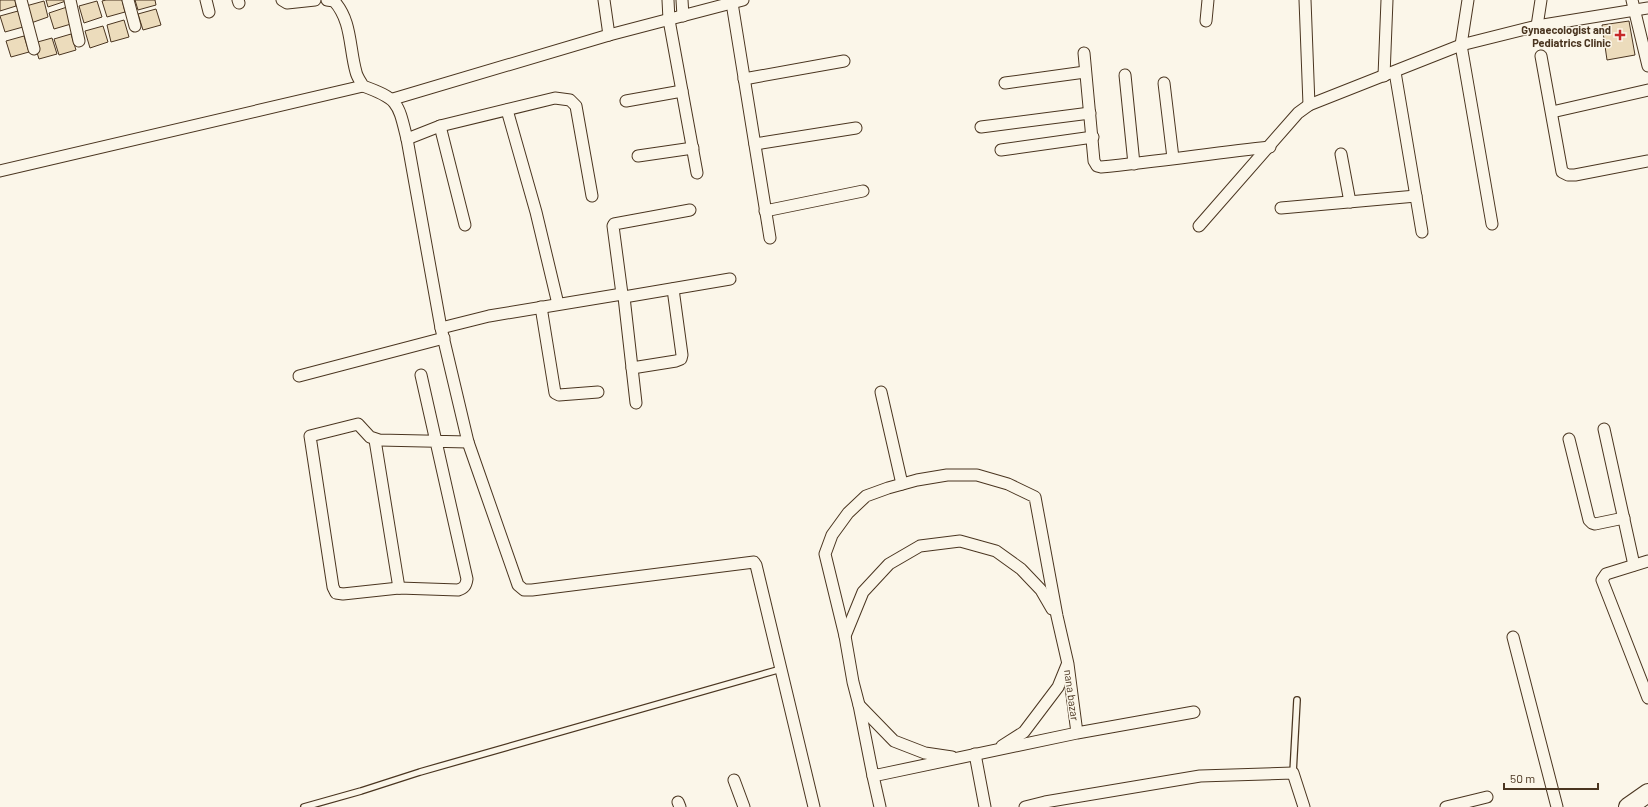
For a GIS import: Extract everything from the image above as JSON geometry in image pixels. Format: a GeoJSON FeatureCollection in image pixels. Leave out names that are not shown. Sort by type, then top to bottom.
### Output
{"type":"FeatureCollection","features":[{"type":"Feature","properties":{"kind":"main road"},"geometry":{"type":"LineString","coordinates":[[1628,807],[1648,793]]}},
{"type":"Feature","properties":{"kind":"street"},"geometry":{"type":"LineString","coordinates":[[21,0],[34,49]]}},
{"type":"Feature","properties":{"kind":"street"},"geometry":{"type":"LineString","coordinates":[[70,0],[79,41]]}},
{"type":"Feature","properties":{"kind":"street"},"geometry":{"type":"LineString","coordinates":[[128,0],[135,26]]}},
{"type":"Feature","properties":{"kind":"street"},"geometry":{"type":"LineString","coordinates":[[206,0],[209,12]]}},
{"type":"Feature","properties":{"kind":"street"},"geometry":{"type":"LineString","coordinates":[[282,0],[287,3],[311,0]]}},
{"type":"Feature","properties":{"kind":"street"},"geometry":{"type":"LineString","coordinates":[[327,0],[334,1],[341,8],[347,21],[356,74],[363,86]]}},
{"type":"Feature","properties":{"kind":"street"},"geometry":{"type":"LineString","coordinates":[[604,0],[609,35]]}},
{"type":"Feature","properties":{"kind":"street"},"geometry":{"type":"LineString","coordinates":[[668,0],[669,20],[697,173]]}},
{"type":"Feature","properties":{"kind":"street"},"geometry":{"type":"LineString","coordinates":[[682,0],[684,16]]}},
{"type":"Feature","properties":{"kind":"street"},"geometry":{"type":"LineString","coordinates":[[1206,21],[1208,0]]}},
{"type":"Feature","properties":{"kind":"street"},"geometry":{"type":"LineString","coordinates":[[1305,0],[1309,105]]}},
{"type":"Feature","properties":{"kind":"street"},"geometry":{"type":"LineString","coordinates":[[1387,0],[1389,74],[1416,196],[1422,232]]}},
{"type":"Feature","properties":{"kind":"street"},"geometry":{"type":"LineString","coordinates":[[1468,0],[1461,45],[1492,224]]}},
{"type":"Feature","properties":{"kind":"street"},"geometry":{"type":"LineString","coordinates":[[1537,26],[1541,0]]}},
{"type":"Feature","properties":{"kind":"street"},"geometry":{"type":"LineString","coordinates":[[392,99],[609,35],[684,16],[708,5],[738,1],[744,80],[770,238]]}},
{"type":"Feature","properties":{"kind":"street"},"geometry":{"type":"LineString","coordinates":[[1634,5],[1648,66]]}},
{"type":"Feature","properties":{"kind":"street"},"geometry":{"type":"LineString","coordinates":[[1199,226],[1270,147],[1298,113],[1309,105],[1461,45],[1537,26],[1634,5],[1648,8]]}},
{"type":"Feature","properties":{"kind":"street"},"geometry":{"type":"LineString","coordinates":[[1084,53],[1093,137],[1094,161],[1097,166],[1101,167],[1134,164],[1270,147]]}},
{"type":"Feature","properties":{"kind":"street"},"geometry":{"type":"LineString","coordinates":[[1541,56],[1562,172],[1568,175],[1575,175],[1648,161]]}},
{"type":"Feature","properties":{"kind":"street"},"geometry":{"type":"LineString","coordinates":[[744,80],[844,61]]}},
{"type":"Feature","properties":{"kind":"street"},"geometry":{"type":"LineString","coordinates":[[1005,83],[1086,72]]}},
{"type":"Feature","properties":{"kind":"street"},"geometry":{"type":"LineString","coordinates":[[1125,75],[1134,164]]}},
{"type":"Feature","properties":{"kind":"street"},"geometry":{"type":"LineString","coordinates":[[1164,83],[1173,158]]}},
{"type":"Feature","properties":{"kind":"street"},"geometry":{"type":"LineString","coordinates":[[0,171],[363,86],[382,92],[392,99],[401,115],[407,139],[442,333],[468,442],[518,585],[524,590],[532,590],[754,562],[756,565],[814,807]]}},
{"type":"Feature","properties":{"kind":"street"},"geometry":{"type":"LineString","coordinates":[[1552,112],[1648,90]]}},
{"type":"Feature","properties":{"kind":"street"},"geometry":{"type":"LineString","coordinates":[[626,101],[682,91]]}},
{"type":"Feature","properties":{"kind":"street"},"geometry":{"type":"LineString","coordinates":[[407,139],[440,126],[556,98],[570,100],[576,106],[592,196]]}},
{"type":"Feature","properties":{"kind":"street"},"geometry":{"type":"LineString","coordinates":[[507,110],[536,212],[558,304]]}},
{"type":"Feature","properties":{"kind":"street"},"geometry":{"type":"LineString","coordinates":[[981,127],[1090,113]]}},
{"type":"Feature","properties":{"kind":"street"},"geometry":{"type":"LineString","coordinates":[[440,126],[465,224]]}},
{"type":"Feature","properties":{"kind":"street"},"geometry":{"type":"LineString","coordinates":[[755,144],[856,128]]}},
{"type":"Feature","properties":{"kind":"street"},"geometry":{"type":"LineString","coordinates":[[1001,150],[1093,137]]}},
{"type":"Feature","properties":{"kind":"street"},"geometry":{"type":"LineString","coordinates":[[638,156],[693,148]]}},
{"type":"Feature","properties":{"kind":"street"},"geometry":{"type":"LineString","coordinates":[[1341,154],[1350,202]]}},
{"type":"Feature","properties":{"kind":"street"},"geometry":{"type":"LineString","coordinates":[[766,211],[863,192]]}},
{"type":"Feature","properties":{"kind":"street"},"geometry":{"type":"LineString","coordinates":[[1281,208],[1416,196]]}},
{"type":"Feature","properties":{"kind":"street"},"geometry":{"type":"LineString","coordinates":[[636,403],[613,226],[614,224],[690,210]]}},
{"type":"Feature","properties":{"kind":"street"},"geometry":{"type":"LineString","coordinates":[[299,376],[442,333],[489,316],[558,304],[673,289],[730,279]]}},
{"type":"Feature","properties":{"kind":"street"},"geometry":{"type":"LineString","coordinates":[[632,368],[681,359],[682,355],[673,289]]}},
{"type":"Feature","properties":{"kind":"street"},"geometry":{"type":"LineString","coordinates":[[541,307],[555,393],[559,395],[598,392]]}},
{"type":"Feature","properties":{"kind":"street"},"geometry":{"type":"LineString","coordinates":[[399,588],[375,440],[358,424],[310,436],[333,587],[336,593],[343,594],[399,588],[458,590],[464,588],[467,579],[437,441],[421,376]]}},
{"type":"Feature","properties":{"kind":"street"},"geometry":{"type":"LineString","coordinates":[[881,392],[902,484]]}},
{"type":"Feature","properties":{"kind":"street"},"geometry":{"type":"LineString","coordinates":[[1604,429],[1634,565]]}},
{"type":"Feature","properties":{"kind":"street"},"geometry":{"type":"LineString","coordinates":[[1569,439],[1589,520],[1596,524],[1624,518]]}},
{"type":"Feature","properties":{"kind":"street"},"geometry":{"type":"LineString","coordinates":[[375,440],[468,442]]}},
{"type":"Feature","properties":{"kind":"street","name":"nana bazar"},"geometry":{"type":"LineString","coordinates":[[947,475],[976,475],[1008,484],[1035,497],[1057,616],[1068,664],[1077,733],[873,776],[845,636],[825,554],[832,535],[848,513],[866,496],[902,484],[947,475]]}},
{"type":"Feature","properties":{"kind":"street"},"geometry":{"type":"LineString","coordinates":[[845,636],[863,592],[888,564],[920,546],[960,541],[996,551],[1021,569],[1041,590],[1057,616]]}},
{"type":"Feature","properties":{"kind":"street"},"geometry":{"type":"LineString","coordinates":[[1648,561],[1606,574],[1602,580],[1648,698]]}},
{"type":"Feature","properties":{"kind":"street"},"geometry":{"type":"LineString","coordinates":[[1512,637],[1557,807]]}},
{"type":"Feature","properties":{"kind":"street"},"geometry":{"type":"LineString","coordinates":[[995,750],[1024,732],[1058,687],[1068,664]]}},
{"type":"Feature","properties":{"kind":"street"},"geometry":{"type":"LineString","coordinates":[[859,705],[894,741],[925,753],[960,758]]}},
{"type":"Feature","properties":{"kind":"street"},"geometry":{"type":"LineString","coordinates":[[1077,733],[1194,712]]}},
{"type":"Feature","properties":{"kind":"street"},"geometry":{"type":"LineString","coordinates":[[975,754],[985,807]]}},
{"type":"Feature","properties":{"kind":"street"},"geometry":{"type":"LineString","coordinates":[[1025,807],[1045,802],[1200,776],[1293,773],[1304,807]]}},
{"type":"Feature","properties":{"kind":"street"},"geometry":{"type":"LineString","coordinates":[[873,776],[880,807]]}},
{"type":"Feature","properties":{"kind":"street"},"geometry":{"type":"LineString","coordinates":[[734,780],[744,807]]}},
{"type":"Feature","properties":{"kind":"street"},"geometry":{"type":"LineString","coordinates":[[1446,807],[1487,797]]}},
{"type":"Feature","properties":{"kind":"lane"},"geometry":{"type":"LineString","coordinates":[[304,807],[420,772],[781,669]]}},
{"type":"Feature","properties":{"kind":"lane"},"geometry":{"type":"LineString","coordinates":[[1293,773],[1297,700]]}},
{"type":"Feature","properties":{"kind":"building"},"geometry":{"type":"Polygon","coordinates":[[[0,0],[15,0],[16,6],[0,11],[0,0]]]}},
{"type":"Feature","properties":{"kind":"building"},"geometry":{"type":"Polygon","coordinates":[[[46,0],[66,0],[66,1],[48,7],[46,0]]]}},
{"type":"Feature","properties":{"kind":"building"},"geometry":{"type":"Polygon","coordinates":[[[122,0],[125,12],[107,17],[102,1],[122,0]]]}},
{"type":"Feature","properties":{"kind":"building"},"geometry":{"type":"Polygon","coordinates":[[[135,0],[155,0],[156,5],[138,10],[135,0]]]}},
{"type":"Feature","properties":{"kind":"building"},"geometry":{"type":"Polygon","coordinates":[[[44,1],[48,17],[31,23],[26,6],[44,1]]]}},
{"type":"Feature","properties":{"kind":"building"},"geometry":{"type":"Polygon","coordinates":[[[97,1],[102,17],[84,23],[79,6],[97,1]]]}},
{"type":"Feature","properties":{"kind":"building"},"geometry":{"type":"Polygon","coordinates":[[[67,7],[71,24],[54,29],[49,13],[67,7]]]}},
{"type":"Feature","properties":{"kind":"building"},"geometry":{"type":"Polygon","coordinates":[[[156,9],[161,25],[143,30],[138,14],[156,9]]]}},
{"type":"Feature","properties":{"kind":"building"},"geometry":{"type":"Polygon","coordinates":[[[18,11],[23,27],[5,32],[0,16],[18,11]]]}},
{"type":"Feature","properties":{"kind":"building"},"geometry":{"type":"Polygon","coordinates":[[[124,20],[129,37],[111,42],[107,25],[124,20]]]}},
{"type":"Feature","properties":{"kind":"building"},"geometry":{"type":"Polygon","coordinates":[[[1629,21],[1635,55],[1607,60],[1602,25],[1629,21]]]}},
{"type":"Feature","properties":{"kind":"building"},"geometry":{"type":"Polygon","coordinates":[[[103,26],[108,42],[90,48],[85,31],[103,26]]]}},
{"type":"Feature","properties":{"kind":"building"},"geometry":{"type":"Polygon","coordinates":[[[71,34],[76,50],[59,55],[54,39],[71,34]]]}},
{"type":"Feature","properties":{"kind":"building"},"geometry":{"type":"Polygon","coordinates":[[[24,36],[29,52],[11,57],[6,41],[24,36]]]}},
{"type":"Feature","properties":{"kind":"building"},"geometry":{"type":"Polygon","coordinates":[[[52,38],[57,54],[39,59],[34,43],[52,38]]]}},
{"type":"Feature","properties":{"kind":"place","name":"Gynaecologist and Pediatrics Clinic"},"geometry":{"type":"Point","coordinates":[1620,35]}}]}
